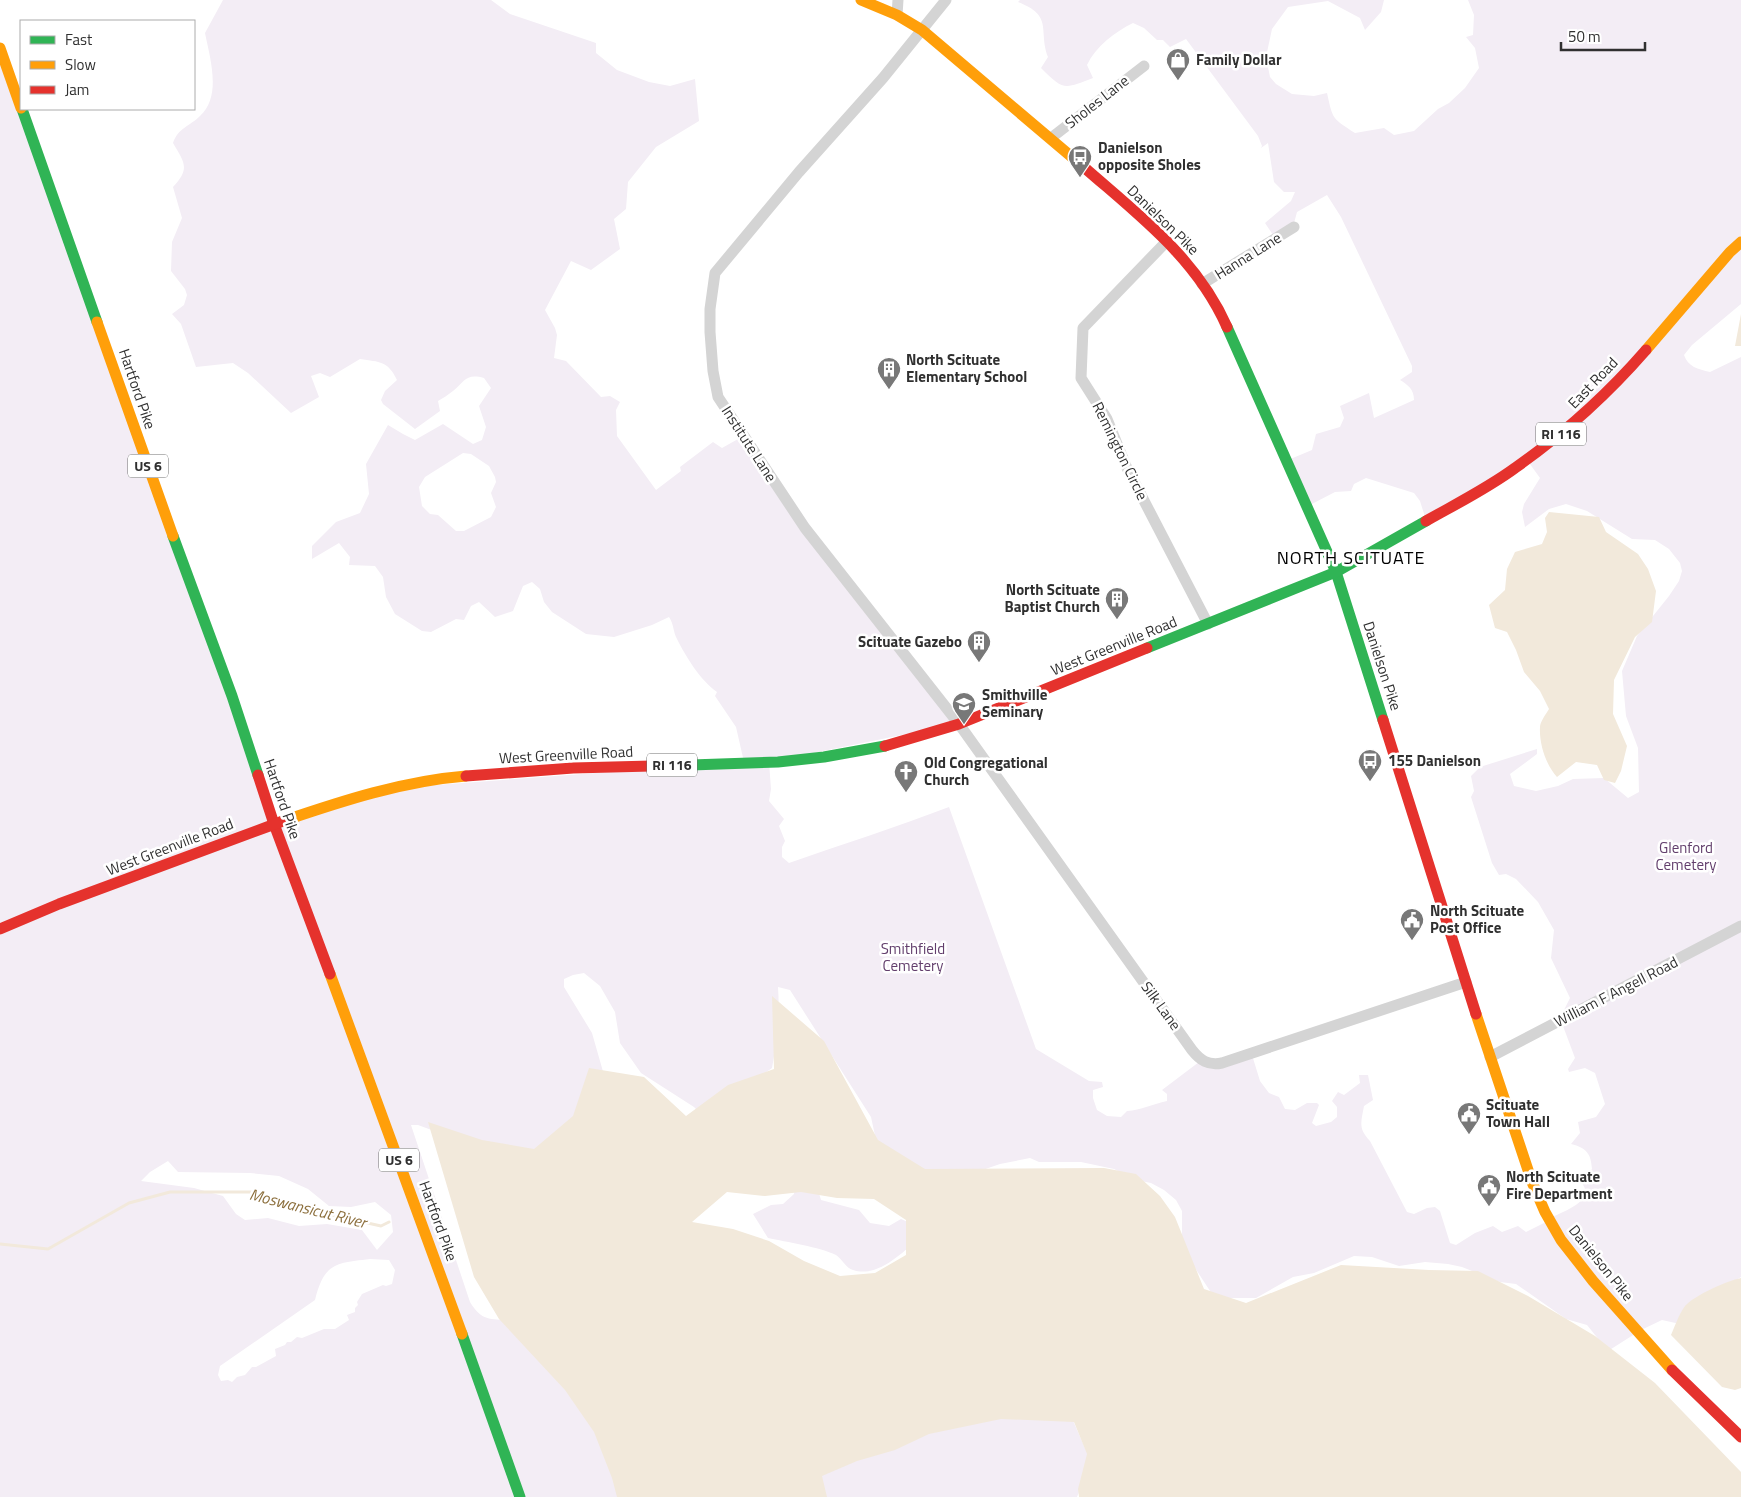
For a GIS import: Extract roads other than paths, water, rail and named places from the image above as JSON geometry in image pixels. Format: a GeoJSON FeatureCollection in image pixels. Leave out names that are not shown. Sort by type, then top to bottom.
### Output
{"type":"FeatureCollection","features":[{"type":"Feature","properties":{"kind":"main road","name":"Danielson Pike"},"geometry":{"type":"LineString","coordinates":[[861,0],[897,15],[922,30],[1051,138],[1181,255],[1218,309],[1240,354],[1336,572],[1490,1057],[1532,1182],[1545,1212],[1561,1240],[1593,1281],[1670,1368],[1741,1437]]}},
{"type":"Feature","properties":{"kind":"main road","name":"Hartford Pike"},"geometry":{"type":"LineString","coordinates":[[0,48],[20,105]]}},
{"type":"Feature","properties":{"kind":"main road","name":"Hartford Pike"},"geometry":{"type":"LineString","coordinates":[[22,110],[155,486],[232,696],[274,824],[418,1210],[520,1497]]}},
{"type":"Feature","properties":{"kind":"main road","name":"East Road"},"geometry":{"type":"LineString","coordinates":[[1336,572],[1410,531],[1514,468],[1576,422],[1638,359],[1730,252],[1741,242]]}},
{"type":"Feature","properties":{"kind":"main road","name":"West Greenville Road"},"geometry":{"type":"LineString","coordinates":[[0,929],[59,904],[274,824],[343,801],[444,778],[573,768],[778,762],[824,757],[896,744],[959,724],[1336,572]]}},
{"type":"Feature","properties":{"kind":"street"},"geometry":{"type":"LineString","coordinates":[[897,15],[898,0]]}},
{"type":"Feature","properties":{"kind":"street","name":"Institute Lane"},"geometry":{"type":"LineString","coordinates":[[946,0],[883,78],[722,262],[715,273],[710,310],[710,332],[713,372],[718,397],[805,528],[959,724]]}},
{"type":"Feature","properties":{"kind":"street","name":"Sholes Lane"},"geometry":{"type":"LineString","coordinates":[[1051,138],[1144,66]]}},
{"type":"Feature","properties":{"kind":"street","name":"Hanna Lane"},"geometry":{"type":"LineString","coordinates":[[1202,284],[1294,227]]}},
{"type":"Feature","properties":{"kind":"street","name":"Remington Circle"},"geometry":{"type":"LineString","coordinates":[[1167,241],[1083,328],[1081,378],[1107,419],[1126,466],[1208,624]]}},
{"type":"Feature","properties":{"kind":"street","name":"Silk Lane"},"geometry":{"type":"LineString","coordinates":[[959,724],[1192,1050],[1198,1057],[1209,1064],[1232,1060],[1466,982]]}},
{"type":"Feature","properties":{"kind":"street","name":"William F Angell Road"},"geometry":{"type":"LineString","coordinates":[[1490,1057],[1741,926]]}},
{"type":"Feature","properties":{"kind":"waterway","name":"Moswansicut River"},"geometry":{"type":"LineString","coordinates":[[0,1244],[48,1249],[129,1203],[170,1192],[253,1192],[314,1211],[381,1226],[389,1222]]}},
{"type":"Feature","properties":{"kind":"place","name":"Family Dollar"},"geometry":{"type":"Point","coordinates":[1178,81]}},
{"type":"Feature","properties":{"kind":"place","name":"Danielson opposite Sholes"},"geometry":{"type":"Point","coordinates":[1080,178]}},
{"type":"Feature","properties":{"kind":"place","name":"North Scituate Elementary School"},"geometry":{"type":"Point","coordinates":[889,390]}},
{"type":"Feature","properties":{"kind":"place","name":"North Scituate Baptist Church"},"geometry":{"type":"Point","coordinates":[1117,620]}},
{"type":"Feature","properties":{"kind":"place","name":"Scituate Gazebo"},"geometry":{"type":"Point","coordinates":[979,663]}},
{"type":"Feature","properties":{"kind":"place","name":"Smithville Seminary"},"geometry":{"type":"Point","coordinates":[964,725]}},
{"type":"Feature","properties":{"kind":"place","name":"155 Danielson"},"geometry":{"type":"Point","coordinates":[1370,782]}},
{"type":"Feature","properties":{"kind":"place","name":"Old Congregational Church"},"geometry":{"type":"Point","coordinates":[906,793]}},
{"type":"Feature","properties":{"kind":"place","name":"North Scituate Post Office"},"geometry":{"type":"Point","coordinates":[1412,941]}},
{"type":"Feature","properties":{"kind":"place","name":"Scituate Town Hall"},"geometry":{"type":"Point","coordinates":[1469,1135]}},
{"type":"Feature","properties":{"kind":"place","name":"North Scituate Fire Department"},"geometry":{"type":"Point","coordinates":[1489,1207]}},
{"type":"Feature","properties":{"kind":"district","name":"NORTH SCITUATE"},"geometry":{"type":"Point","coordinates":[1351,558]}},
{"type":"Feature","properties":{"kind":"park label","name":"Glenford Cemetery"},"geometry":{"type":"Point","coordinates":[1686,856]}},
{"type":"Feature","properties":{"kind":"park label","name":"Smithfield Cemetery"},"geometry":{"type":"Point","coordinates":[913,958]}}]}
